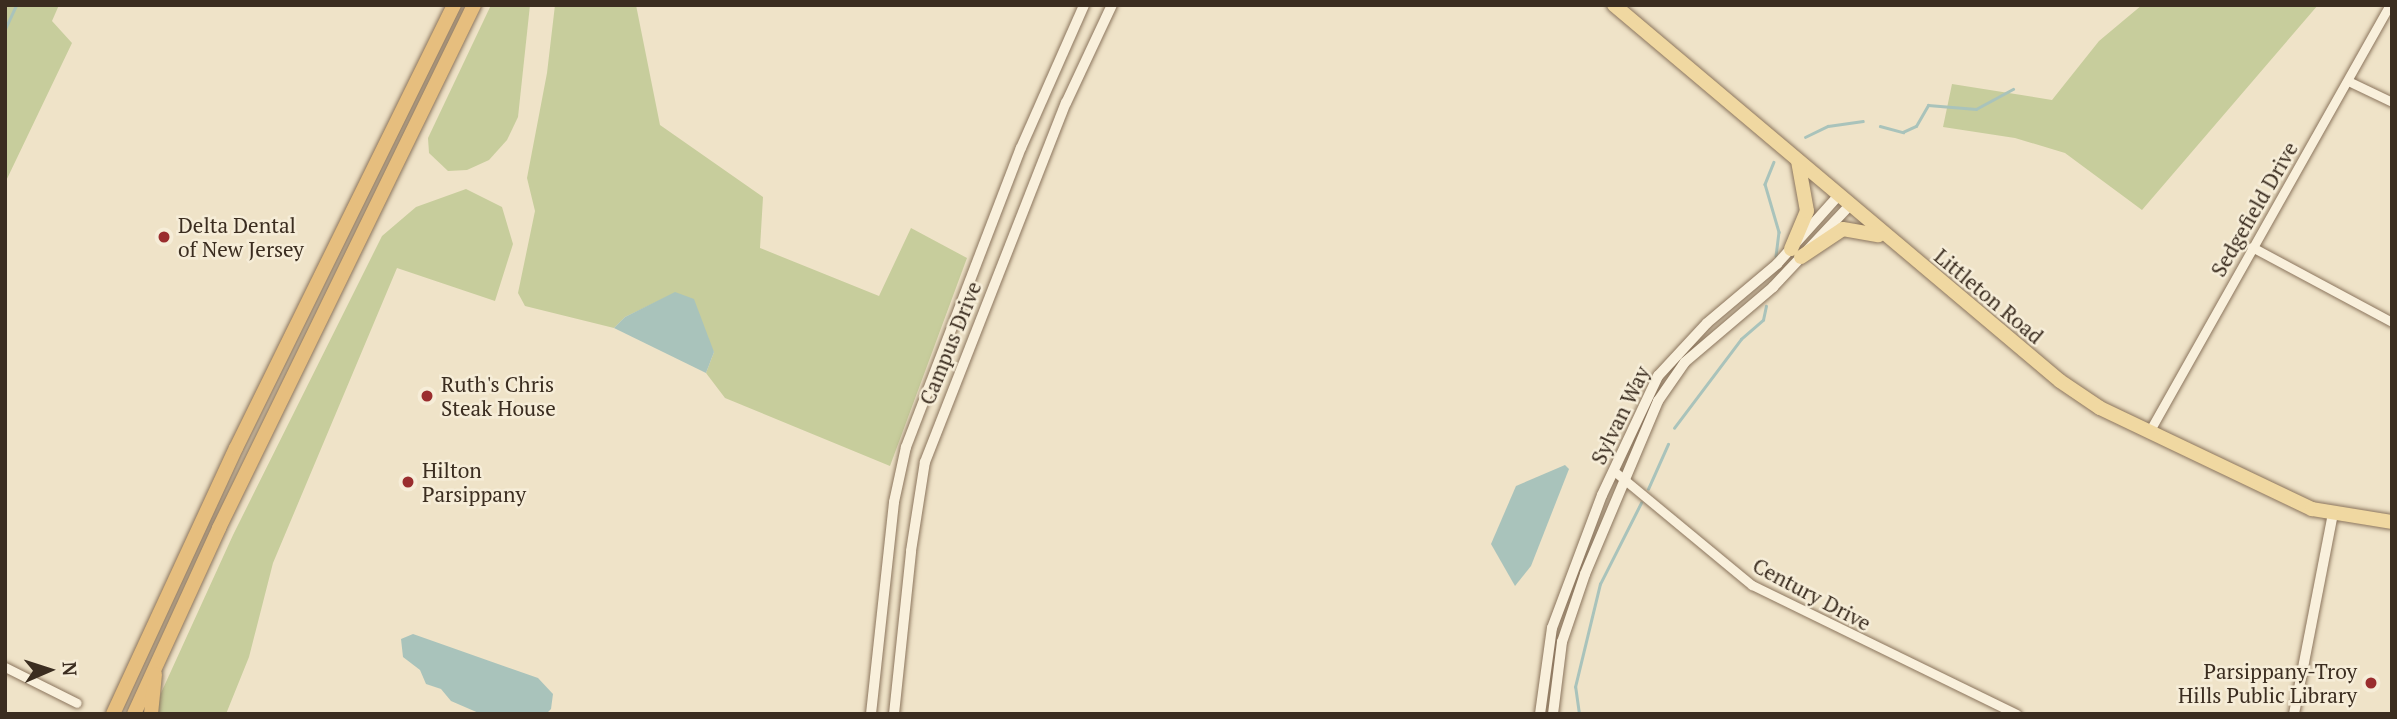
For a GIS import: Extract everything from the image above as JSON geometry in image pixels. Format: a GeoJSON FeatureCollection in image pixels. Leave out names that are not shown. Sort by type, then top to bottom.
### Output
{"type":"FeatureCollection","features":[{"type":"Feature","properties":{"kind":"highway"},"geometry":{"type":"LineString","coordinates":[[113,714],[236,448],[454,5]]}},
{"type":"Feature","properties":{"kind":"highway"},"geometry":{"type":"LineString","coordinates":[[134,714],[474,5]]}},
{"type":"Feature","properties":{"kind":"highway"},"geometry":{"type":"LineString","coordinates":[[151,714],[155,668]]}},
{"type":"Feature","properties":{"kind":"main road","name":"Littleton Road"},"geometry":{"type":"LineString","coordinates":[[1615,5],[2042,369],[2100,408],[2277,494],[2333,514],[2392,522]]}},
{"type":"Feature","properties":{"kind":"main road"},"geometry":{"type":"LineString","coordinates":[[1796,253],[1807,211],[1798,162]]}},
{"type":"Feature","properties":{"kind":"main road"},"geometry":{"type":"LineString","coordinates":[[1796,253],[1843,229],[1887,239]]}},
{"type":"Feature","properties":{"kind":"street","name":"Campus Drive"},"geometry":{"type":"LineString","coordinates":[[871,714],[894,502],[906,447],[1040,103],[1084,5]]}},
{"type":"Feature","properties":{"kind":"street","name":"Campus Drive"},"geometry":{"type":"LineString","coordinates":[[894,714],[911,551],[925,462],[1066,103],[1112,5]]}},
{"type":"Feature","properties":{"kind":"street","name":"Sedgefield Drive"},"geometry":{"type":"LineString","coordinates":[[2149,432],[2390,5]]}},
{"type":"Feature","properties":{"kind":"street"},"geometry":{"type":"LineString","coordinates":[[2348,80],[2392,102]]}},
{"type":"Feature","properties":{"kind":"street","name":"Sylvan Way"},"geometry":{"type":"LineString","coordinates":[[1553,714],[1562,642],[1624,480],[1658,401],[1685,362],[1796,253],[1844,201]]}},
{"type":"Feature","properties":{"kind":"street"},"geometry":{"type":"LineString","coordinates":[[2252,247],[2392,322]]}},
{"type":"Feature","properties":{"kind":"street","name":"Sylvan Way"},"geometry":{"type":"LineString","coordinates":[[1540,714],[1552,628],[1614,471],[1649,393],[1675,353],[1796,253]]}},
{"type":"Feature","properties":{"kind":"street","name":"Century Drive"},"geometry":{"type":"LineString","coordinates":[[1614,471],[1752,585],[2016,714]]}},
{"type":"Feature","properties":{"kind":"street"},"geometry":{"type":"LineString","coordinates":[[2294,714],[2333,514]]}},
{"type":"Feature","properties":{"kind":"street"},"geometry":{"type":"LineString","coordinates":[[5,667],[77,703]]}},
{"type":"Feature","properties":{"kind":"green space"},"geometry":{"type":"Polygon","coordinates":[[[5,5],[59,5],[52,21],[72,43],[5,183],[5,5]]]}},
{"type":"Feature","properties":{"kind":"green space"},"geometry":{"type":"Polygon","coordinates":[[[491,5],[530,5],[518,117],[507,140],[489,160],[467,170],[448,171],[429,153],[428,138],[491,5]]]}},
{"type":"Feature","properties":{"kind":"green space"},"geometry":{"type":"Polygon","coordinates":[[[555,5],[636,5],[660,125],[763,197],[760,248],[879,296],[911,228],[967,258],[890,466],[725,398],[706,373],[714,352],[675,293],[625,317],[614,328],[525,306],[518,293],[535,211],[527,178],[547,73],[555,5]]]}},
{"type":"Feature","properties":{"kind":"green space"},"geometry":{"type":"Polygon","coordinates":[[[2142,5],[2318,5],[2142,210],[2065,153],[2015,138],[1943,127],[1952,84],[2052,100],[2099,41],[2142,5]]]}},
{"type":"Feature","properties":{"kind":"green space"},"geometry":{"type":"Polygon","coordinates":[[[466,189],[502,207],[513,244],[495,301],[397,268],[273,563],[249,657],[226,714],[156,714],[161,693],[233,535],[382,236],[416,207],[466,189]]]}},
{"type":"Feature","properties":{"kind":"water"},"geometry":{"type":"Polygon","coordinates":[[[675,292],[694,299],[714,352],[706,373],[614,328],[625,317],[675,292]]]}},
{"type":"Feature","properties":{"kind":"water"},"geometry":{"type":"Polygon","coordinates":[[[1565,465],[1569,469],[1531,566],[1515,586],[1491,544],[1516,486],[1565,465]]]}},
{"type":"Feature","properties":{"kind":"water"},"geometry":{"type":"Polygon","coordinates":[[[413,634],[538,678],[553,694],[551,709],[546,714],[481,714],[451,701],[441,689],[426,684],[420,670],[403,657],[401,639],[413,634]]]}},
{"type":"Feature","properties":{"kind":"waterway"},"geometry":{"type":"LineString","coordinates":[[5,29],[16,5]]}},
{"type":"Feature","properties":{"kind":"waterway"},"geometry":{"type":"LineString","coordinates":[[1880,126],[1903,132],[1916,126],[1928,105],[1976,109],[2013,89]]}},
{"type":"Feature","properties":{"kind":"waterway"},"geometry":{"type":"LineString","coordinates":[[1805,137],[1828,126],[1863,121]]}},
{"type":"Feature","properties":{"kind":"waterway"},"geometry":{"type":"LineString","coordinates":[[1774,162],[1765,184],[1779,232],[1776,256]]}},
{"type":"Feature","properties":{"kind":"waterway"},"geometry":{"type":"LineString","coordinates":[[1674,428],[1741,339],[1763,320],[1766,306]]}},
{"type":"Feature","properties":{"kind":"waterway"},"geometry":{"type":"LineString","coordinates":[[1648,489],[1668,444]]}},
{"type":"Feature","properties":{"kind":"waterway"},"geometry":{"type":"LineString","coordinates":[[1579,714],[1575,687],[1600,584],[1641,503]]}},
{"type":"Feature","properties":{"kind":"place","name":"Delta Dental of New Jersey"},"geometry":{"type":"Point","coordinates":[164,237]}},
{"type":"Feature","properties":{"kind":"place","name":"Ruth's Chris Steak House"},"geometry":{"type":"Point","coordinates":[427,396]}},
{"type":"Feature","properties":{"kind":"place","name":"Hilton Parsippany"},"geometry":{"type":"Point","coordinates":[408,482]}},
{"type":"Feature","properties":{"kind":"place","name":"Parsippany-Troy Hills Public Library"},"geometry":{"type":"Point","coordinates":[2371,683]}}]}
